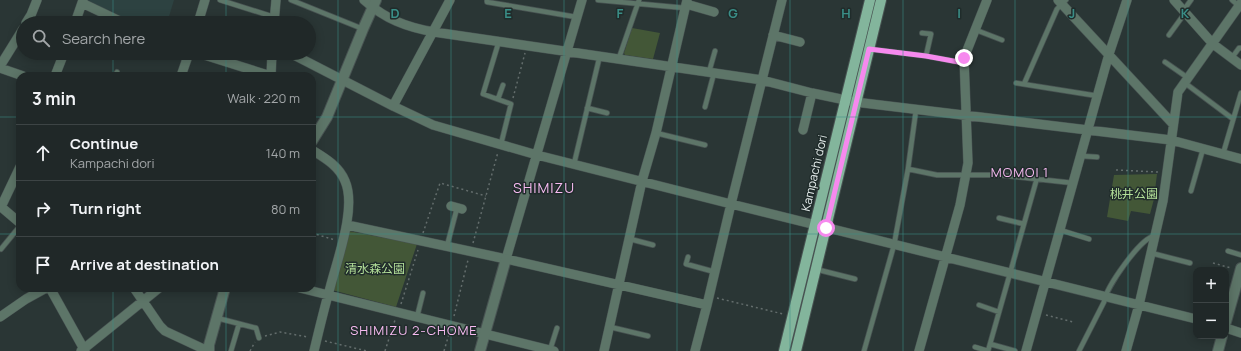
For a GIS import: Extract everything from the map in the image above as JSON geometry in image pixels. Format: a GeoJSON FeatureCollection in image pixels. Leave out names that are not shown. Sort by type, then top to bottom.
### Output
{"type":"FeatureCollection","features":[{"type":"Feature","properties":{"kind":"main road","name":"Kampachi dori"},"geometry":{"type":"LineString","coordinates":[[796,351],[826,228],[870,0]]}},
{"type":"Feature","properties":{"kind":"main road","name":"Kampachi dori"},"geometry":{"type":"LineString","coordinates":[[784,351],[815,225],[850,101],[869,49],[881,0]]}},
{"type":"Feature","properties":{"kind":"street"},"geometry":{"type":"LineString","coordinates":[[30,16],[37,0]]}},
{"type":"Feature","properties":{"kind":"street"},"geometry":{"type":"LineString","coordinates":[[200,16],[205,0]]}},
{"type":"Feature","properties":{"kind":"street"},"geometry":{"type":"LineString","coordinates":[[274,16],[276,0]]}},
{"type":"Feature","properties":{"kind":"street"},"geometry":{"type":"LineString","coordinates":[[364,0],[374,4],[390,19],[408,26],[434,32],[762,80],[834,98],[868,104],[1171,140],[1241,159]]}},
{"type":"Feature","properties":{"kind":"street"},"geometry":{"type":"LineString","coordinates":[[393,106],[450,0]]}},
{"type":"Feature","properties":{"kind":"street"},"geometry":{"type":"LineString","coordinates":[[480,351],[582,0]]}},
{"type":"Feature","properties":{"kind":"street"},"geometry":{"type":"LineString","coordinates":[[695,351],[782,0]]}},
{"type":"Feature","properties":{"kind":"street"},"geometry":{"type":"LineString","coordinates":[[919,351],[946,258],[966,175],[968,163],[964,58],[987,0]]}},
{"type":"Feature","properties":{"kind":"street"},"geometry":{"type":"LineString","coordinates":[[1026,351],[1109,54],[1127,0]]}},
{"type":"Feature","properties":{"kind":"street"},"geometry":{"type":"LineString","coordinates":[[1174,0],[1213,44],[1241,66]]}},
{"type":"Feature","properties":{"kind":"street"},"geometry":{"type":"LineString","coordinates":[[1062,1],[1173,124]]}},
{"type":"Feature","properties":{"kind":"street"},"geometry":{"type":"LineString","coordinates":[[78,16],[83,2],[110,16]]}},
{"type":"Feature","properties":{"kind":"street"},"geometry":{"type":"LineString","coordinates":[[1126,351],[1139,305],[1163,202],[1178,92],[1213,44],[1237,3]]}},
{"type":"Feature","properties":{"kind":"street"},"geometry":{"type":"LineString","coordinates":[[316,135],[328,117],[374,4]]}},
{"type":"Feature","properties":{"kind":"street"},"geometry":{"type":"LineString","coordinates":[[604,351],[642,182],[656,133],[686,4],[714,12]]}},
{"type":"Feature","properties":{"kind":"street"},"geometry":{"type":"LineString","coordinates":[[773,35],[800,42]]}},
{"type":"Feature","properties":{"kind":"street"},"geometry":{"type":"LineString","coordinates":[[16,41],[0,67],[16,73]]}},
{"type":"Feature","properties":{"kind":"street"},"geometry":{"type":"LineString","coordinates":[[57,72],[61,60]]}},
{"type":"Feature","properties":{"kind":"street"},"geometry":{"type":"LineString","coordinates":[[183,72],[187,60]]}},
{"type":"Feature","properties":{"kind":"street"},"geometry":{"type":"LineString","coordinates":[[220,60],[258,72]]}},
{"type":"Feature","properties":{"kind":"street"},"geometry":{"type":"LineString","coordinates":[[271,72],[272,60]]}},
{"type":"Feature","properties":{"kind":"street"},"geometry":{"type":"LineString","coordinates":[[304,60],[433,126],[642,182],[1193,319]]}},
{"type":"Feature","properties":{"kind":"street"},"geometry":{"type":"LineString","coordinates":[[803,130],[812,93]]}},
{"type":"Feature","properties":{"kind":"street"},"geometry":{"type":"LineString","coordinates":[[314,351],[347,225],[349,199],[346,181],[335,166],[316,153]]}},
{"type":"Feature","properties":{"kind":"street"},"geometry":{"type":"LineString","coordinates":[[16,175],[1,206],[16,220]]}},
{"type":"Feature","properties":{"kind":"street"},"geometry":{"type":"LineString","coordinates":[[347,225],[620,285],[708,301]]}},
{"type":"Feature","properties":{"kind":"street"},"geometry":{"type":"LineString","coordinates":[[1229,311],[1241,269]]}},
{"type":"Feature","properties":{"kind":"street"},"geometry":{"type":"LineString","coordinates":[[0,317],[39,292]]}},
{"type":"Feature","properties":{"kind":"street"},"geometry":{"type":"LineString","coordinates":[[52,292],[83,350],[154,292]]}},
{"type":"Feature","properties":{"kind":"street"},"geometry":{"type":"LineString","coordinates":[[137,292],[165,331],[208,351],[224,292]]}},
{"type":"Feature","properties":{"kind":"street"},"geometry":{"type":"LineString","coordinates":[[316,292],[552,350]]}},
{"type":"Feature","properties":{"kind":"street"},"geometry":{"type":"LineString","coordinates":[[1229,329],[1241,333]]}},
{"type":"Feature","properties":{"kind":"street"},"geometry":{"type":"LineString","coordinates":[[1218,351],[1221,339]]}},
{"type":"Feature","properties":{"kind":"lane"},"geometry":{"type":"LineString","coordinates":[[220,0],[263,16]]}},
{"type":"Feature","properties":{"kind":"lane"},"geometry":{"type":"LineString","coordinates":[[292,0],[363,29]]}},
{"type":"Feature","properties":{"kind":"lane"},"geometry":{"type":"LineString","coordinates":[[487,0],[487,2],[576,17]]}},
{"type":"Feature","properties":{"kind":"lane"},"geometry":{"type":"LineString","coordinates":[[598,0],[686,4]]}},
{"type":"Feature","properties":{"kind":"lane"},"geometry":{"type":"LineString","coordinates":[[1170,35],[1191,0]]}},
{"type":"Feature","properties":{"kind":"lane"},"geometry":{"type":"LineString","coordinates":[[1024,84],[1057,9],[1062,1]]}},
{"type":"Feature","properties":{"kind":"lane"},"geometry":{"type":"LineString","coordinates":[[619,58],[639,2]]}},
{"type":"Feature","properties":{"kind":"lane"},"geometry":{"type":"LineString","coordinates":[[976,30],[1002,40]]}},
{"type":"Feature","properties":{"kind":"lane"},"geometry":{"type":"LineString","coordinates":[[922,32],[931,34],[926,56]]}},
{"type":"Feature","properties":{"kind":"lane"},"geometry":{"type":"LineString","coordinates":[[499,41],[483,94],[511,104],[500,144]]}},
{"type":"Feature","properties":{"kind":"lane"},"geometry":{"type":"LineString","coordinates":[[1231,59],[1239,48],[1241,48]]}},
{"type":"Feature","properties":{"kind":"lane"},"geometry":{"type":"LineString","coordinates":[[869,49],[926,56],[964,63]]}},
{"type":"Feature","properties":{"kind":"lane"},"geometry":{"type":"LineString","coordinates":[[705,107],[715,51]]}},
{"type":"Feature","properties":{"kind":"lane"},"geometry":{"type":"LineString","coordinates":[[574,164],[600,56]]}},
{"type":"Feature","properties":{"kind":"lane"},"geometry":{"type":"LineString","coordinates":[[1165,62],[1233,119]]}},
{"type":"Feature","properties":{"kind":"lane"},"geometry":{"type":"LineString","coordinates":[[1016,83],[1098,96]]}},
{"type":"Feature","properties":{"kind":"lane"},"geometry":{"type":"LineString","coordinates":[[498,99],[503,85]]}},
{"type":"Feature","properties":{"kind":"lane"},"geometry":{"type":"LineString","coordinates":[[1223,154],[1241,93]]}},
{"type":"Feature","properties":{"kind":"lane"},"geometry":{"type":"LineString","coordinates":[[587,108],[607,113]]}},
{"type":"Feature","properties":{"kind":"lane"},"geometry":{"type":"LineString","coordinates":[[864,351],[894,245],[908,169],[916,110]]}},
{"type":"Feature","properties":{"kind":"lane"},"geometry":{"type":"LineString","coordinates":[[656,133],[705,145]]}},
{"type":"Feature","properties":{"kind":"lane"},"geometry":{"type":"LineString","coordinates":[[1192,191],[1203,149]]}},
{"type":"Feature","properties":{"kind":"lane"},"geometry":{"type":"LineString","coordinates":[[1081,156],[1097,157]]}},
{"type":"Feature","properties":{"kind":"lane"},"geometry":{"type":"LineString","coordinates":[[908,169],[937,175],[1000,175],[1073,183]]}},
{"type":"Feature","properties":{"kind":"lane"},"geometry":{"type":"LineString","coordinates":[[975,347],[988,351],[1037,178]]}},
{"type":"Feature","properties":{"kind":"lane"},"geometry":{"type":"LineString","coordinates":[[447,246],[457,208]]}},
{"type":"Feature","properties":{"kind":"lane"},"geometry":{"type":"LineString","coordinates":[[999,218],[1024,224]]}},
{"type":"Feature","properties":{"kind":"lane"},"geometry":{"type":"LineString","coordinates":[[1,249],[16,229]]}},
{"type":"Feature","properties":{"kind":"lane"},"geometry":{"type":"LineString","coordinates":[[1060,230],[1089,239]]}},
{"type":"Feature","properties":{"kind":"lane"},"geometry":{"type":"LineString","coordinates":[[1079,351],[1104,302],[1104,297],[1118,273],[1141,245],[1149,237],[1154,236]]}},
{"type":"Feature","properties":{"kind":"lane"},"geometry":{"type":"LineString","coordinates":[[630,239],[653,245]]}},
{"type":"Feature","properties":{"kind":"lane"},"geometry":{"type":"LineString","coordinates":[[1228,251],[1241,255]]}},
{"type":"Feature","properties":{"kind":"lane"},"geometry":{"type":"LineString","coordinates":[[1151,253],[1190,263]]}},
{"type":"Feature","properties":{"kind":"lane"},"geometry":{"type":"LineString","coordinates":[[688,257],[686,264],[715,272]]}},
{"type":"Feature","properties":{"kind":"lane"},"geometry":{"type":"LineString","coordinates":[[816,269],[855,279]]}},
{"type":"Feature","properties":{"kind":"lane"},"geometry":{"type":"LineString","coordinates":[[416,317],[423,292]]}},
{"type":"Feature","properties":{"kind":"lane"},"geometry":{"type":"LineString","coordinates":[[978,306],[999,312]]}},
{"type":"Feature","properties":{"kind":"lane"},"geometry":{"type":"LineString","coordinates":[[216,318],[256,328],[259,338]]}},
{"type":"Feature","properties":{"kind":"lane"},"geometry":{"type":"LineString","coordinates":[[231,351],[238,324]]}},
{"type":"Feature","properties":{"kind":"lane"},"geometry":{"type":"LineString","coordinates":[[610,327],[648,336]]}},
{"type":"Feature","properties":{"kind":"lane"},"geometry":{"type":"LineString","coordinates":[[552,350],[557,328]]}},
{"type":"Feature","properties":{"kind":"lane"},"geometry":{"type":"LineString","coordinates":[[990,344],[1015,351]]}},
{"type":"Feature","properties":{"kind":"path"},"geometry":{"type":"LineString","coordinates":[[511,104],[527,45]]}},
{"type":"Feature","properties":{"kind":"path"},"geometry":{"type":"LineString","coordinates":[[1116,170],[1167,172]]}},
{"type":"Feature","properties":{"kind":"path"},"geometry":{"type":"LineString","coordinates":[[316,234],[342,242]]}},
{"type":"Feature","properties":{"kind":"path"},"geometry":{"type":"LineString","coordinates":[[1213,264],[1241,269]]}},
{"type":"Feature","properties":{"kind":"path"},"geometry":{"type":"LineString","coordinates":[[708,301],[784,314]]}},
{"type":"Feature","properties":{"kind":"path"},"geometry":{"type":"LineString","coordinates":[[1036,312],[1073,322]]}},
{"type":"Feature","properties":{"kind":"path"},"geometry":{"type":"LineString","coordinates":[[250,351],[259,338],[280,332],[293,333],[367,351]]}},
{"type":"Feature","properties":{"kind":"shaded area"},"geometry":{"type":"Polygon","coordinates":[[[87,0],[174,0],[169,16],[116,16],[102,10],[87,0]]]}},
{"type":"Feature","properties":{"kind":"green space"},"geometry":{"type":"Polygon","coordinates":[[[632,28],[660,33],[653,59],[625,55],[624,53],[632,28]]]}},
{"type":"Feature","properties":{"kind":"green space","name":"桃井公園"},"geometry":{"type":"Polygon","coordinates":[[[1157,174],[1154,199],[1150,214],[1131,211],[1128,221],[1107,217],[1114,175],[1157,174]]]}},
{"type":"Feature","properties":{"kind":"green space","name":"清水森公園"},"geometry":{"type":"Polygon","coordinates":[[[349,231],[417,244],[396,307],[332,290],[349,231]]]}},
{"type":"Feature","properties":{"kind":"district","name":"MOMOI 1"},"geometry":{"type":"Point","coordinates":[1020,172]}},
{"type":"Feature","properties":{"kind":"district","name":"SHIMIZU"},"geometry":{"type":"Point","coordinates":[544,187]}},
{"type":"Feature","properties":{"kind":"district","name":"SHIMIZU 2-CHOME"},"geometry":{"type":"Point","coordinates":[414,330]}},
{"type":"Feature","properties":{"kind":"route"},"geometry":{"type":"LineString","coordinates":[[826,228],[869,49],[926,56],[964,63],[964,58]]}}]}
